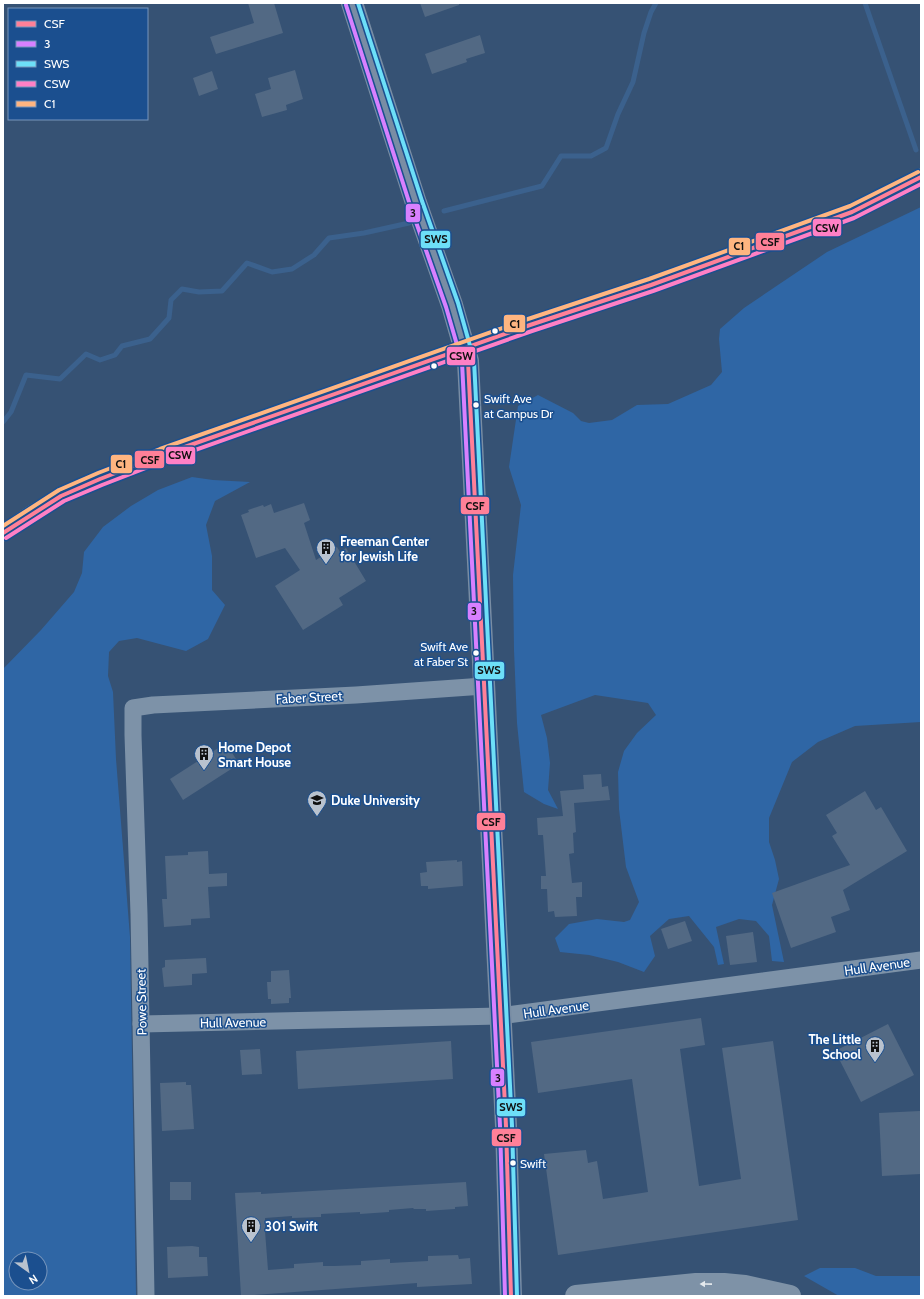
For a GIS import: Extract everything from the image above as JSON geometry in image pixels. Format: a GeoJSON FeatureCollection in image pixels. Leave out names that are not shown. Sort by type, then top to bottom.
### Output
{"type":"FeatureCollection","features":[{"type":"Feature","properties":{"kind":"highway"},"geometry":{"type":"LineString","coordinates":[[576,1296],[696,1284],[724,1284],[745,1286],[790,1296]]}},
{"type":"Feature","properties":{"kind":"street"},"geometry":{"type":"LineString","coordinates":[[352,3],[468,361],[506,1126],[511,1296]]}},
{"type":"Feature","properties":{"kind":"street"},"geometry":{"type":"LineString","coordinates":[[3,533],[62,496],[100,479],[162,455],[530,325],[651,285],[852,212],[902,188],[921,177]]}},
{"type":"Feature","properties":{"kind":"street","name":"Faber Street"},"geometry":{"type":"LineString","coordinates":[[133,708],[484,686]]}},
{"type":"Feature","properties":{"kind":"street","name":"Powe Street"},"geometry":{"type":"LineString","coordinates":[[133,708],[139,914],[146,1296]]}},
{"type":"Feature","properties":{"kind":"street","name":"Hull Avenue"},"geometry":{"type":"LineString","coordinates":[[141,1024],[500,1016],[921,960]]}},
{"type":"Feature","properties":{"kind":"shaded area"},"geometry":{"type":"Polygon","coordinates":[[[921,207],[921,722],[855,726],[818,742],[792,762],[769,818],[769,842],[779,879],[772,905],[784,962],[772,961],[769,936],[756,921],[739,919],[716,927],[724,964],[718,965],[714,947],[689,916],[669,919],[650,936],[655,956],[644,972],[618,962],[589,955],[560,952],[555,938],[569,924],[597,919],[624,922],[630,920],[639,902],[626,867],[619,809],[618,772],[624,751],[637,733],[656,715],[648,703],[595,695],[541,715],[547,738],[550,763],[548,790],[558,809],[544,804],[524,792],[517,723],[513,575],[521,505],[509,467],[518,406],[538,395],[573,413],[581,421],[589,423],[612,420],[637,405],[668,404],[711,385],[722,372],[719,339],[720,329],[744,308],[827,252],[921,207]]]}},
{"type":"Feature","properties":{"kind":"shaded area"},"geometry":{"type":"Polygon","coordinates":[[[192,477],[250,482],[215,501],[206,525],[212,556],[212,590],[225,605],[208,639],[186,651],[137,638],[119,641],[109,652],[108,676],[113,692],[116,759],[130,937],[136,1296],[3,1296],[3,669],[41,630],[74,592],[82,573],[84,552],[103,527],[131,506],[158,490],[192,477]]]}},
{"type":"Feature","properties":{"kind":"shaded area"},"geometry":{"type":"Polygon","coordinates":[[[820,1268],[855,1268],[876,1276],[921,1276],[921,1296],[839,1296],[804,1276],[820,1268]]]}},
{"type":"Feature","properties":{"kind":"building"},"geometry":{"type":"Polygon","coordinates":[[[248,3],[274,3],[283,33],[216,54],[210,37],[254,23],[248,3]]]}},
{"type":"Feature","properties":{"kind":"building"},"geometry":{"type":"Polygon","coordinates":[[[420,3],[459,3],[459,5],[425,17],[420,3]]]}},
{"type":"Feature","properties":{"kind":"building"},"geometry":{"type":"Polygon","coordinates":[[[480,35],[485,53],[466,59],[467,62],[432,74],[425,54],[480,35]]]}},
{"type":"Feature","properties":{"kind":"building"},"geometry":{"type":"Polygon","coordinates":[[[295,70],[303,99],[286,105],[287,110],[262,117],[255,94],[271,89],[268,78],[295,70]]]}},
{"type":"Feature","properties":{"kind":"building"},"geometry":{"type":"Polygon","coordinates":[[[212,71],[218,89],[199,96],[193,78],[212,71]]]}},
{"type":"Feature","properties":{"kind":"building","name":"Freeman Center for Jewish Life"},"geometry":{"type":"Polygon","coordinates":[[[304,503],[310,520],[304,523],[316,560],[337,547],[340,552],[346,548],[366,581],[339,598],[343,605],[303,630],[275,586],[300,570],[285,548],[256,558],[241,515],[249,512],[248,510],[263,505],[264,507],[271,504],[274,513],[304,503]]]}},
{"type":"Feature","properties":{"kind":"building","name":"Home Depot Smart House"},"geometry":{"type":"Polygon","coordinates":[[[226,743],[239,764],[183,800],[170,779],[226,743]]]}},
{"type":"Feature","properties":{"kind":"building"},"geometry":{"type":"Polygon","coordinates":[[[601,774],[602,787],[608,786],[610,800],[574,803],[576,832],[573,833],[574,853],[569,854],[572,883],[582,882],[582,897],[576,897],[577,916],[555,917],[554,911],[548,912],[547,889],[541,889],[541,876],[546,876],[543,835],[538,835],[537,818],[563,816],[560,791],[584,789],[583,775],[601,774]]]}},
{"type":"Feature","properties":{"kind":"building"},"geometry":{"type":"Polygon","coordinates":[[[865,791],[876,810],[881,807],[907,851],[843,890],[850,910],[831,917],[836,932],[791,948],[772,893],[850,865],[832,836],[837,833],[826,815],[865,791]]]}},
{"type":"Feature","properties":{"kind":"building"},"geometry":{"type":"Polygon","coordinates":[[[208,851],[209,874],[227,873],[227,886],[208,887],[210,918],[191,919],[191,925],[164,927],[162,899],[167,899],[165,856],[188,855],[188,852],[208,851]]]}},
{"type":"Feature","properties":{"kind":"building"},"geometry":{"type":"Polygon","coordinates":[[[457,860],[457,862],[462,861],[463,886],[428,889],[428,886],[421,886],[420,873],[427,872],[426,862],[457,860]]]}},
{"type":"Feature","properties":{"kind":"building"},"geometry":{"type":"Polygon","coordinates":[[[685,921],[692,941],[668,949],[661,929],[685,921]]]}},
{"type":"Feature","properties":{"kind":"building"},"geometry":{"type":"Polygon","coordinates":[[[753,932],[757,962],[730,965],[726,936],[753,932]]]}},
{"type":"Feature","properties":{"kind":"building"},"geometry":{"type":"Polygon","coordinates":[[[206,958],[207,973],[192,974],[192,985],[164,987],[162,968],[165,967],[165,960],[206,958]]]}},
{"type":"Feature","properties":{"kind":"building"},"geometry":{"type":"Polygon","coordinates":[[[289,970],[291,998],[289,998],[289,1003],[271,1004],[271,999],[268,999],[267,982],[271,982],[271,971],[289,970]]]}},
{"type":"Feature","properties":{"kind":"building"},"geometry":{"type":"Polygon","coordinates":[[[701,1018],[705,1045],[680,1049],[699,1186],[741,1179],[722,1048],[773,1041],[798,1220],[558,1255],[544,1154],[586,1150],[588,1163],[597,1161],[603,1199],[648,1192],[632,1079],[538,1093],[531,1042],[701,1018]]]}},
{"type":"Feature","properties":{"kind":"building","name":"The Little School"},"geometry":{"type":"Polygon","coordinates":[[[888,1024],[914,1075],[861,1102],[835,1051],[888,1024]]]}},
{"type":"Feature","properties":{"kind":"building"},"geometry":{"type":"Polygon","coordinates":[[[451,1041],[453,1079],[298,1089],[296,1051],[451,1041]]]}},
{"type":"Feature","properties":{"kind":"building"},"geometry":{"type":"Polygon","coordinates":[[[260,1049],[262,1074],[242,1075],[240,1050],[260,1049]]]}},
{"type":"Feature","properties":{"kind":"building"},"geometry":{"type":"Polygon","coordinates":[[[186,1082],[186,1085],[191,1085],[194,1129],[162,1131],[160,1083],[186,1082]]]}},
{"type":"Feature","properties":{"kind":"building"},"geometry":{"type":"Polygon","coordinates":[[[920,1111],[921,1174],[882,1176],[879,1113],[920,1111]]]}},
{"type":"Feature","properties":{"kind":"building"},"geometry":{"type":"Polygon","coordinates":[[[170,1182],[191,1182],[191,1200],[170,1200],[170,1182]]]}},
{"type":"Feature","properties":{"kind":"building"},"geometry":{"type":"Polygon","coordinates":[[[466,1182],[468,1206],[455,1207],[455,1209],[426,1211],[426,1209],[413,1208],[389,1210],[389,1212],[360,1214],[360,1212],[321,1214],[321,1217],[292,1218],[292,1216],[265,1218],[265,1231],[268,1270],[294,1268],[294,1264],[323,1262],[323,1266],[361,1265],[361,1261],[390,1259],[390,1263],[428,1261],[428,1256],[458,1255],[459,1259],[470,1258],[472,1284],[417,1287],[417,1283],[241,1296],[235,1193],[261,1192],[261,1194],[466,1182]]]}},
{"type":"Feature","properties":{"kind":"building"},"geometry":{"type":"Polygon","coordinates":[[[167,1247],[199,1247],[199,1257],[207,1257],[208,1276],[168,1278],[167,1247]]]}},
{"type":"Feature","properties":{"kind":"waterway"},"geometry":{"type":"LineString","coordinates":[[444,211],[542,186],[561,156],[591,156],[606,148],[618,114],[633,82],[644,33],[651,12],[656,3]]}},
{"type":"Feature","properties":{"kind":"waterway"},"geometry":{"type":"LineString","coordinates":[[865,3],[916,150]]}},
{"type":"Feature","properties":{"kind":"waterway"},"geometry":{"type":"LineString","coordinates":[[3,422],[11,412],[26,375],[60,379],[86,354],[100,360],[115,355],[122,346],[150,339],[169,318],[171,300],[182,289],[199,292],[222,291],[247,263],[272,272],[292,269],[314,255],[329,238],[364,233],[409,223]]}},
{"type":"Feature","properties":{"kind":"transit line","name":"SWS"},"geometry":{"type":"LineString","coordinates":[[358,3],[422,201],[458,303],[474,360],[512,1126],[517,1296]]}},
{"type":"Feature","properties":{"kind":"transit line","name":"3"},"geometry":{"type":"LineString","coordinates":[[346,5],[410,205],[446,307],[462,362],[500,1126],[505,1296]]}},
{"type":"Feature","properties":{"kind":"transit line","name":"C1"},"geometry":{"type":"LineString","coordinates":[[3,526],[59,490],[160,449],[528,319],[649,279],[850,206],[918,172]]}},
{"type":"Feature","properties":{"kind":"transit line","name":"CSF"},"geometry":{"type":"LineString","coordinates":[[3,533],[61,496],[100,479],[162,455],[530,325],[651,285],[852,212],[921,177]]}},
{"type":"Feature","properties":{"kind":"transit line","name":"CSW"},"geometry":{"type":"LineString","coordinates":[[6,538],[64,501],[164,461],[532,331],[653,291],[854,218],[921,184]]}},
{"type":"Feature","properties":{"kind":"transit line","name":"CSF"},"geometry":{"type":"LineString","coordinates":[[465,348],[468,361],[506,1126],[511,1296]]}},
{"type":"Feature","properties":{"kind":"place","name":"Swift Ave at Campus Dr"},"geometry":{"type":"Point","coordinates":[476,405]}},
{"type":"Feature","properties":{"kind":"place","name":"Freeman Center for Jewish Life"},"geometry":{"type":"Point","coordinates":[326,565]}},
{"type":"Feature","properties":{"kind":"place","name":"Swift Ave at Faber St"},"geometry":{"type":"Point","coordinates":[476,653]}},
{"type":"Feature","properties":{"kind":"place","name":"Home Depot Smart House"},"geometry":{"type":"Point","coordinates":[204,771]}},
{"type":"Feature","properties":{"kind":"place","name":"Duke University"},"geometry":{"type":"Point","coordinates":[317,817]}},
{"type":"Feature","properties":{"kind":"place","name":"The Little School"},"geometry":{"type":"Point","coordinates":[875,1063]}},
{"type":"Feature","properties":{"kind":"place","name":"Swift"},"geometry":{"type":"Point","coordinates":[513,1163]}},
{"type":"Feature","properties":{"kind":"place","name":"301 Swift"},"geometry":{"type":"Point","coordinates":[251,1243]}}]}
